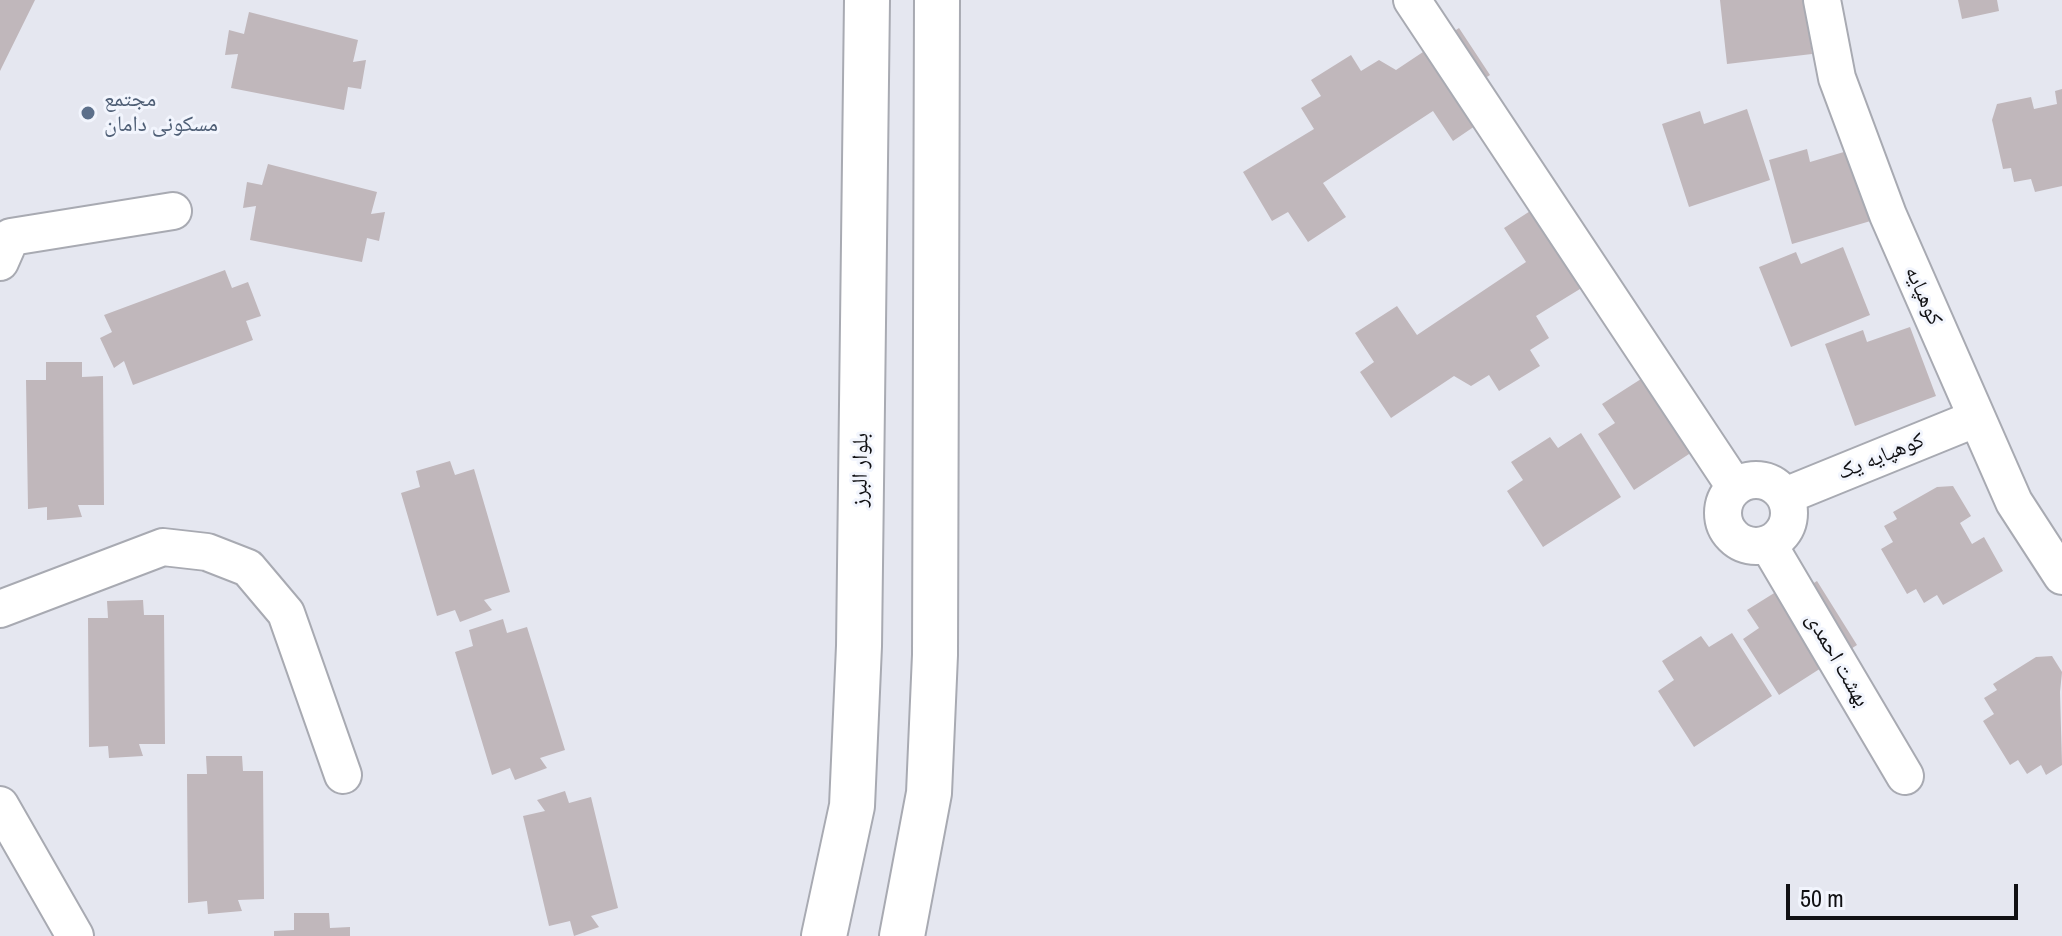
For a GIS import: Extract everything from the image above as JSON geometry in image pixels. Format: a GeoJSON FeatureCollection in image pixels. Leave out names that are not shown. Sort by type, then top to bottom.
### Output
{"type":"FeatureCollection","features":[{"type":"Feature","properties":{"kind":"main road","name":"بلوار البرز"},"geometry":{"type":"LineString","coordinates":[[824,936],[852,806],[859,646],[867,0]]}},
{"type":"Feature","properties":{"kind":"main road"},"geometry":{"type":"LineString","coordinates":[[902,936],[929,793],[935,655],[937,0]]}},
{"type":"Feature","properties":{"kind":"street"},"geometry":{"type":"LineString","coordinates":[[1412,0],[1735,487]]}},
{"type":"Feature","properties":{"kind":"street","name":"کوهپایه"},"geometry":{"type":"LineString","coordinates":[[1822,0],[1837,78],[1877,188],[2014,502],[2062,576]]}},
{"type":"Feature","properties":{"kind":"street"},"geometry":{"type":"LineString","coordinates":[[0,262],[11,237],[173,211]]}},
{"type":"Feature","properties":{"kind":"street","name":"کوهپایه یک"},"geometry":{"type":"LineString","coordinates":[[1785,496],[1977,418]]}},
{"type":"Feature","properties":{"kind":"street"},"geometry":{"type":"LineString","coordinates":[[1760,479],[1778,487],[1785,496],[1790,514],[1787,525],[1781,535],[1768,544],[1747,546],[1736,541],[1728,532],[1723,506],[1735,487],[1745,481],[1760,479]]}},
{"type":"Feature","properties":{"kind":"street","name":"بهشت احمدی"},"geometry":{"type":"LineString","coordinates":[[1768,544],[1905,776]]}},
{"type":"Feature","properties":{"kind":"street"},"geometry":{"type":"LineString","coordinates":[[0,609],[163,547],[207,552],[248,568],[286,613],[343,775]]}},
{"type":"Feature","properties":{"kind":"street"},"geometry":{"type":"LineString","coordinates":[[0,805],[75,936]]}},
{"type":"Feature","properties":{"kind":"building"},"geometry":{"type":"Polygon","coordinates":[[[0,0],[35,0],[0,71],[0,0]]]}},
{"type":"Feature","properties":{"kind":"building"},"geometry":{"type":"Polygon","coordinates":[[[1720,0],[1805,0],[1812,54],[1727,64],[1720,0]]]}},
{"type":"Feature","properties":{"kind":"building"},"geometry":{"type":"Polygon","coordinates":[[[1958,0],[1997,0],[1999,11],[1962,19],[1958,0]]]}},
{"type":"Feature","properties":{"kind":"building"},"geometry":{"type":"Polygon","coordinates":[[[249,12],[358,40],[353,62],[366,60],[361,89],[348,87],[344,110],[231,88],[238,54],[225,55],[229,30],[244,34],[249,12]]]}},
{"type":"Feature","properties":{"kind":"building"},"geometry":{"type":"Polygon","coordinates":[[[1459,28],[1490,75],[1476,84],[1494,113],[1453,141],[1433,111],[1323,183],[1346,217],[1308,242],[1288,212],[1272,221],[1243,172],[1314,129],[1301,108],[1321,96],[1311,80],[1351,55],[1361,71],[1379,60],[1396,70],[1459,28]]]}},
{"type":"Feature","properties":{"kind":"building"},"geometry":{"type":"Polygon","coordinates":[[[2062,89],[2062,186],[2035,192],[2031,179],[2014,182],[2011,168],[2003,169],[1992,120],[1997,104],[2031,97],[2034,109],[2057,104],[2055,91],[2062,89]]]}},
{"type":"Feature","properties":{"kind":"building"},"geometry":{"type":"Polygon","coordinates":[[[1747,109],[1770,180],[1689,207],[1662,124],[1700,111],[1704,124],[1747,109]]]}},
{"type":"Feature","properties":{"kind":"building"},"geometry":{"type":"Polygon","coordinates":[[[1807,149],[1810,162],[1854,149],[1874,220],[1792,244],[1769,160],[1807,149]]]}},
{"type":"Feature","properties":{"kind":"building"},"geometry":{"type":"Polygon","coordinates":[[[268,164],[377,192],[371,214],[385,212],[379,241],[367,238],[362,262],[250,240],[256,206],[243,208],[247,182],[262,185],[268,164]]]}},
{"type":"Feature","properties":{"kind":"building"},"geometry":{"type":"Polygon","coordinates":[[[1541,204],[1606,273],[1536,316],[1549,338],[1530,350],[1540,366],[1499,391],[1489,375],[1471,386],[1454,376],[1391,418],[1360,372],[1374,362],[1355,333],[1397,306],[1417,335],[1526,262],[1504,228],[1541,204]]]}},
{"type":"Feature","properties":{"kind":"building"},"geometry":{"type":"Polygon","coordinates":[[[1843,247],[1870,315],[1791,347],[1759,267],[1796,252],[1801,264],[1843,247]]]}},
{"type":"Feature","properties":{"kind":"building"},"geometry":{"type":"Polygon","coordinates":[[[225,270],[232,288],[248,282],[261,316],[246,321],[253,340],[133,385],[124,361],[114,368],[100,338],[112,332],[104,315],[225,270]]]}},
{"type":"Feature","properties":{"kind":"building"},"geometry":{"type":"Polygon","coordinates":[[[1910,327],[1936,396],[1855,426],[1825,344],[1863,330],[1867,342],[1910,327]]]}},
{"type":"Feature","properties":{"kind":"building"},"geometry":{"type":"Polygon","coordinates":[[[46,362],[82,362],[82,377],[103,376],[104,505],[78,505],[82,517],[47,520],[47,507],[28,509],[26,380],[46,380],[46,362]]]}},
{"type":"Feature","properties":{"kind":"building"},"geometry":{"type":"Polygon","coordinates":[[[1672,376],[1712,439],[1634,490],[1598,434],[1615,423],[1602,404],[1641,379],[1649,391],[1672,376]]]}},
{"type":"Feature","properties":{"kind":"building"},"geometry":{"type":"Polygon","coordinates":[[[1581,433],[1621,497],[1543,547],[1507,491],[1523,480],[1511,462],[1550,437],[1558,448],[1581,433]]]}},
{"type":"Feature","properties":{"kind":"building"},"geometry":{"type":"Polygon","coordinates":[[[450,461],[455,475],[474,469],[510,592],[484,600],[492,610],[460,622],[455,610],[437,616],[401,493],[420,487],[416,471],[450,461]]]}},
{"type":"Feature","properties":{"kind":"building"},"geometry":{"type":"Polygon","coordinates":[[[1953,486],[1971,516],[1960,523],[1972,544],[1984,537],[2003,571],[1943,605],[1937,595],[1924,603],[1916,589],[1907,594],[1881,549],[1893,542],[1884,526],[1897,519],[1893,512],[1937,487],[1953,486]]]}},
{"type":"Feature","properties":{"kind":"building"},"geometry":{"type":"Polygon","coordinates":[[[1817,581],[1857,645],[1779,695],[1743,639],[1759,628],[1747,610],[1787,585],[1793,596],[1817,581]]]}},
{"type":"Feature","properties":{"kind":"building"},"geometry":{"type":"Polygon","coordinates":[[[143,600],[144,615],[164,615],[165,744],[139,744],[143,756],[109,758],[108,746],[89,747],[88,618],[108,618],[107,601],[143,600]]]}},
{"type":"Feature","properties":{"kind":"building"},"geometry":{"type":"Polygon","coordinates":[[[503,619],[507,633],[527,627],[565,750],[540,758],[547,768],[515,780],[510,768],[492,775],[455,652],[473,646],[469,630],[503,619]]]}},
{"type":"Feature","properties":{"kind":"building"},"geometry":{"type":"Polygon","coordinates":[[[1732,633],[1772,696],[1694,747],[1658,691],[1674,680],[1662,661],[1701,636],[1709,647],[1732,633]]]}},
{"type":"Feature","properties":{"kind":"building"},"geometry":{"type":"Polygon","coordinates":[[[2052,656],[2062,672],[2062,765],[2046,775],[2041,765],[2027,774],[2018,760],[2010,765],[1983,721],[1994,714],[1984,698],[1997,690],[1993,684],[2036,657],[2052,656]]]}},
{"type":"Feature","properties":{"kind":"building"},"geometry":{"type":"Polygon","coordinates":[[[206,756],[242,756],[243,771],[263,771],[264,899],[238,900],[242,911],[208,914],[207,901],[188,903],[187,774],[207,774],[206,756]]]}},
{"type":"Feature","properties":{"kind":"building"},"geometry":{"type":"Polygon","coordinates":[[[565,791],[569,803],[591,797],[618,908],[591,916],[599,927],[574,936],[570,921],[549,926],[523,816],[545,811],[537,800],[565,791]]]}},
{"type":"Feature","properties":{"kind":"building"},"geometry":{"type":"Polygon","coordinates":[[[294,913],[329,913],[330,928],[350,927],[350,936],[274,936],[274,931],[294,930],[294,913]]]}},
{"type":"Feature","properties":{"kind":"place","name":"مجتمع مسکونی دامان"},"geometry":{"type":"Point","coordinates":[88,113]}}]}
